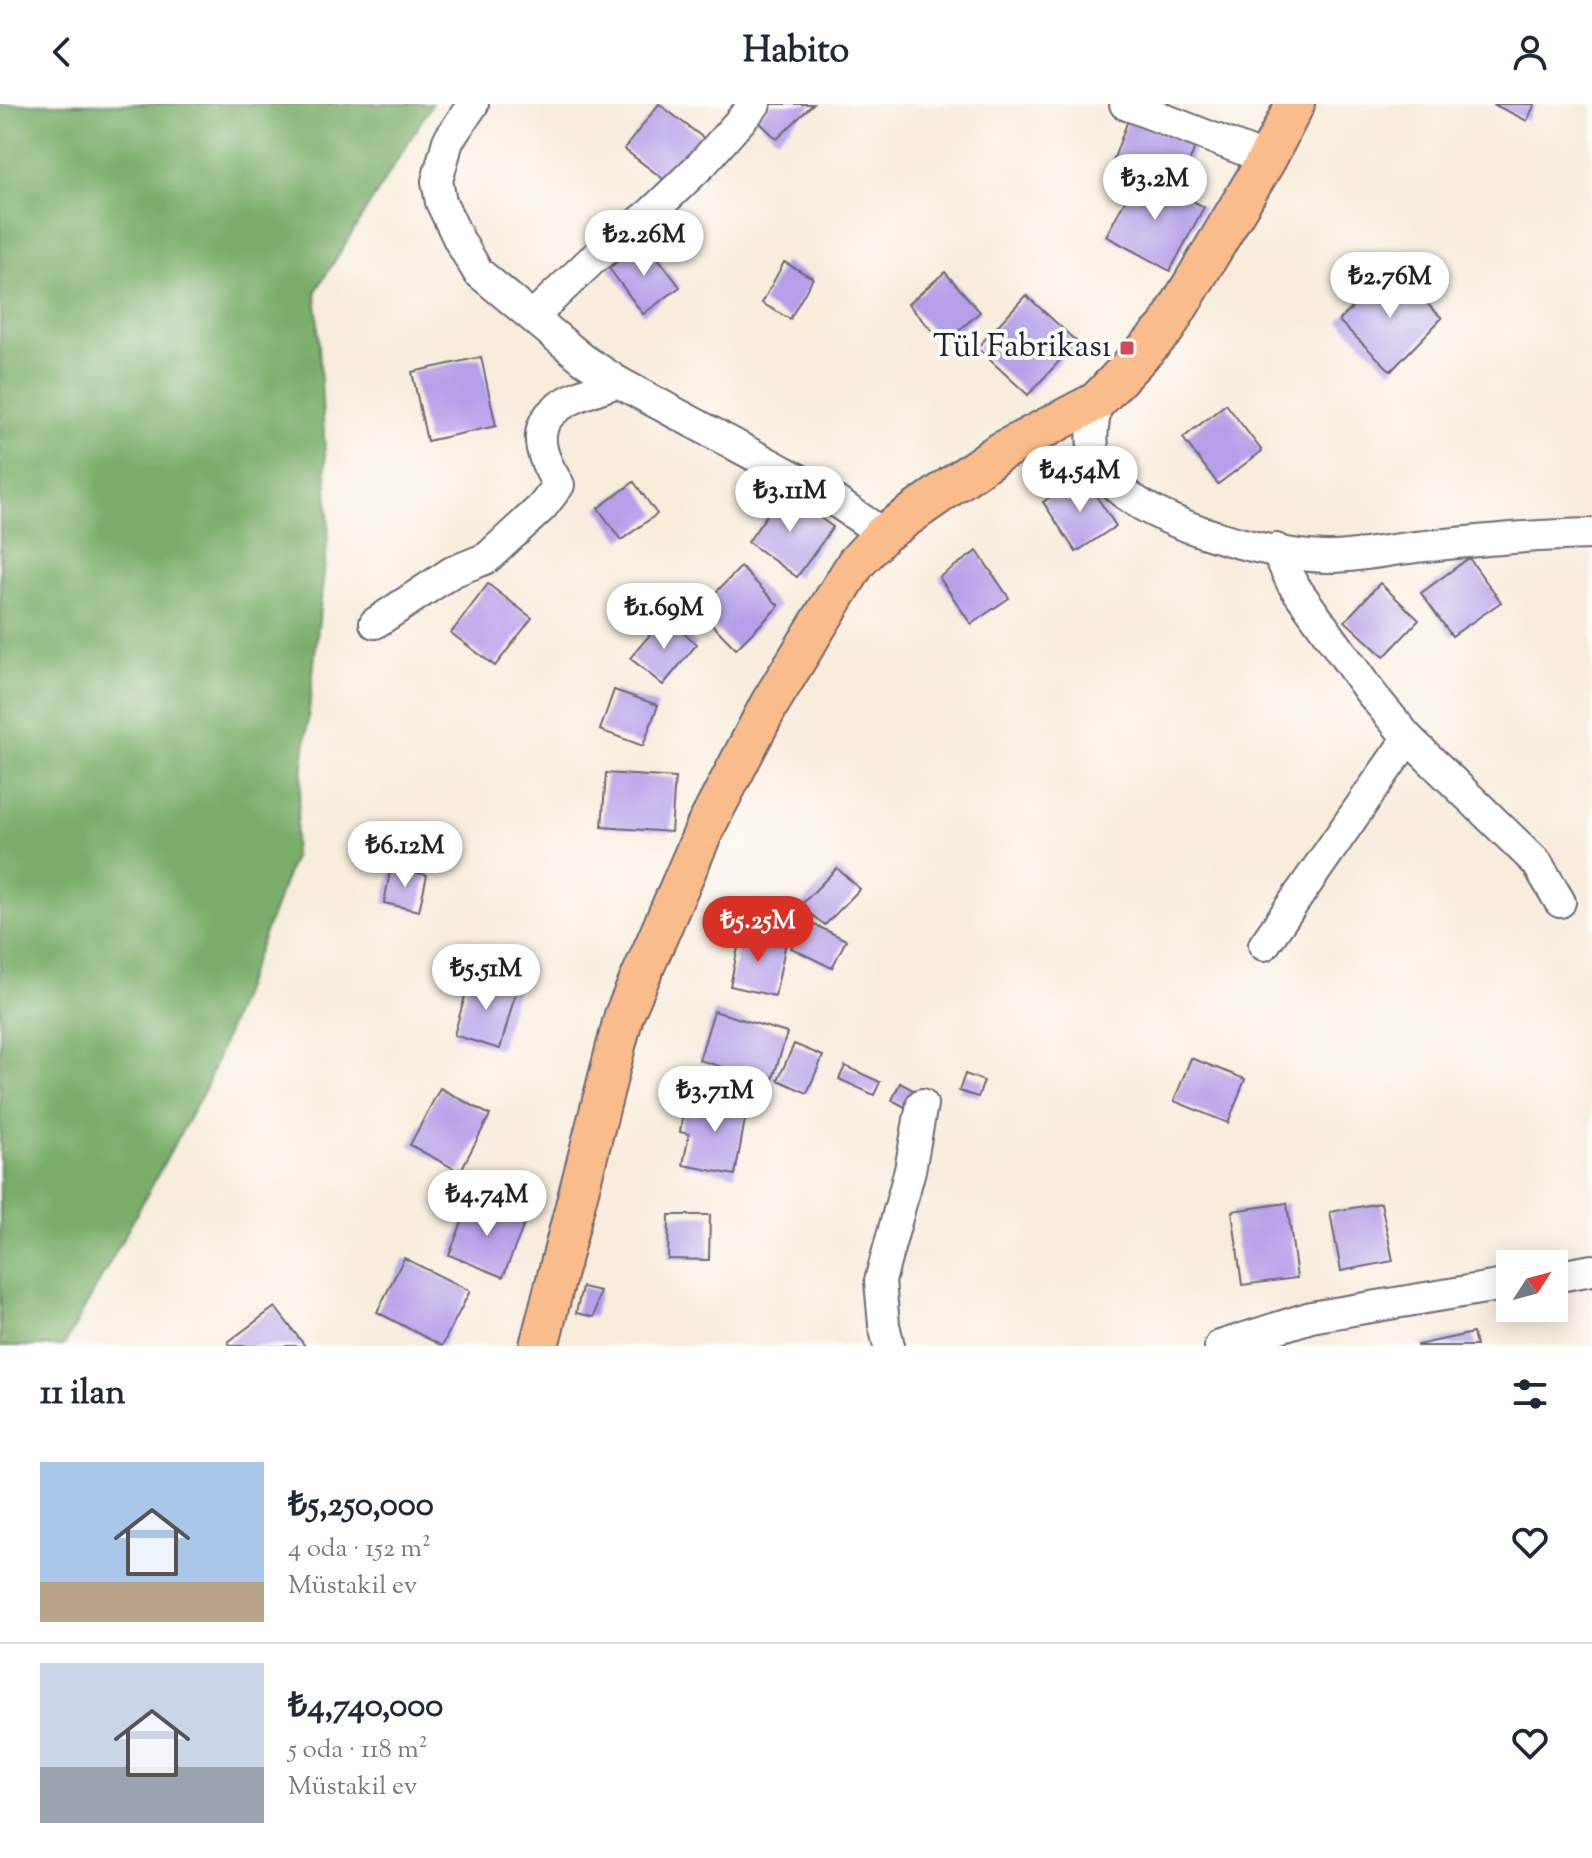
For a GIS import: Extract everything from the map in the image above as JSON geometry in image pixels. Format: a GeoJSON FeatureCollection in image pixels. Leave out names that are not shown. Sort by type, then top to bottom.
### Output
{"type":"FeatureCollection","features":[{"type":"Feature","properties":{"kind":"main road"},"geometry":{"type":"LineString","coordinates":[[539,1346],[624,1015],[705,828],[770,703],[856,563],[883,534],[998,453],[1097,401],[1166,328],[1267,159],[1295,104]]}},
{"type":"Feature","properties":{"kind":"street"},"geometry":{"type":"LineString","coordinates":[[473,104],[448,141],[437,181],[441,202],[478,272],[583,359],[618,382],[822,492],[883,534]]}},
{"type":"Feature","properties":{"kind":"street"},"geometry":{"type":"LineString","coordinates":[[533,316],[592,260],[650,214],[755,104]]}},
{"type":"Feature","properties":{"kind":"street"},"geometry":{"type":"LineString","coordinates":[[1125,104],[1267,159]]}},
{"type":"Feature","properties":{"kind":"street"},"geometry":{"type":"LineString","coordinates":[[375,623],[452,572],[487,558],[542,507],[559,485],[545,463],[540,443],[545,422],[553,409],[581,394],[618,382]]}},
{"type":"Feature","properties":{"kind":"street"},"geometry":{"type":"LineString","coordinates":[[1097,401],[1091,440],[1100,470],[1125,496],[1171,519],[1227,541],[1325,557],[1519,536],[1592,534]]}},
{"type":"Feature","properties":{"kind":"street"},"geometry":{"type":"LineString","coordinates":[[1276,549],[1292,583],[1370,692],[1408,738],[1537,863],[1560,902]]}},
{"type":"Feature","properties":{"kind":"street"},"geometry":{"type":"LineString","coordinates":[[1264,945],[1408,738]]}},
{"type":"Feature","properties":{"kind":"street"},"geometry":{"type":"LineString","coordinates":[[889,1346],[880,1281],[910,1170],[922,1104]]}},
{"type":"Feature","properties":{"kind":"street"},"geometry":{"type":"LineString","coordinates":[[1568,1274],[1592,1270]]}},
{"type":"Feature","properties":{"kind":"street"},"geometry":{"type":"LineString","coordinates":[[1220,1346],[1311,1317],[1496,1286]]}},
{"type":"Feature","properties":{"kind":"green space"},"geometry":{"type":"Polygon","coordinates":[[[0,104],[432,104],[316,291],[329,526],[293,859],[206,1087],[64,1346],[0,1346],[0,104]]]}},
{"type":"Feature","properties":{"kind":"building"},"geometry":{"type":"Polygon","coordinates":[[[659,104],[706,140],[671,185],[624,149],[659,104]]]}},
{"type":"Feature","properties":{"kind":"building"},"geometry":{"type":"Polygon","coordinates":[[[771,104],[813,104],[777,139],[756,119],[771,104]]]}},
{"type":"Feature","properties":{"kind":"building"},"geometry":{"type":"Polygon","coordinates":[[[1493,104],[1535,104],[1527,121],[1493,104]]]}},
{"type":"Feature","properties":{"kind":"building"},"geometry":{"type":"Polygon","coordinates":[[[1128,120],[1196,144],[1181,185],[1113,161],[1128,120]]]}},
{"type":"Feature","properties":{"kind":"building"},"geometry":{"type":"Polygon","coordinates":[[[1140,172],[1204,207],[1170,271],[1106,236],[1140,172]]]}},
{"type":"Feature","properties":{"kind":"building"},"geometry":{"type":"Polygon","coordinates":[[[645,241],[680,287],[643,314],[609,268],[645,241]]]}},
{"type":"Feature","properties":{"kind":"building"},"geometry":{"type":"Polygon","coordinates":[[[784,262],[813,278],[790,319],[762,303],[784,262]]]}},
{"type":"Feature","properties":{"kind":"building"},"geometry":{"type":"Polygon","coordinates":[[[1390,268],[1442,318],[1391,371],[1339,321],[1390,268]]]}},
{"type":"Feature","properties":{"kind":"building"},"geometry":{"type":"Polygon","coordinates":[[[945,272],[980,312],[944,344],[908,304],[945,272]]]}},
{"type":"Feature","properties":{"kind":"building"},"geometry":{"type":"Polygon","coordinates":[[[1026,295],[1077,342],[1028,395],[977,348],[1026,295]]]}},
{"type":"Feature","properties":{"kind":"building"},"geometry":{"type":"Polygon","coordinates":[[[481,357],[496,426],[427,441],[412,372],[481,357]]]}},
{"type":"Feature","properties":{"kind":"building"},"geometry":{"type":"Polygon","coordinates":[[[1226,404],[1262,451],[1218,484],[1183,438],[1226,404]]]}},
{"type":"Feature","properties":{"kind":"building"},"geometry":{"type":"Polygon","coordinates":[[[1083,476],[1116,526],[1076,552],[1043,502],[1083,476]]]}},
{"type":"Feature","properties":{"kind":"building"},"geometry":{"type":"Polygon","coordinates":[[[634,482],[657,514],[621,540],[598,508],[634,482]]]}},
{"type":"Feature","properties":{"kind":"building"},"geometry":{"type":"Polygon","coordinates":[[[783,492],[833,527],[797,577],[748,542],[783,492]]]}},
{"type":"Feature","properties":{"kind":"building"},"geometry":{"type":"Polygon","coordinates":[[[977,551],[1009,598],[971,624],[939,577],[977,551]]]}},
{"type":"Feature","properties":{"kind":"building"},"geometry":{"type":"Polygon","coordinates":[[[1469,558],[1501,602],[1452,636],[1421,593],[1469,558]]]}},
{"type":"Feature","properties":{"kind":"building"},"geometry":{"type":"Polygon","coordinates":[[[741,567],[779,606],[736,649],[698,610],[741,567]]]}},
{"type":"Feature","properties":{"kind":"building"},"geometry":{"type":"Polygon","coordinates":[[[1380,583],[1419,620],[1384,657],[1345,621],[1380,583]]]}},
{"type":"Feature","properties":{"kind":"building"},"geometry":{"type":"Polygon","coordinates":[[[488,584],[532,618],[495,666],[451,633],[488,584]]]}},
{"type":"Feature","properties":{"kind":"building"},"geometry":{"type":"Polygon","coordinates":[[[665,617],[697,644],[663,685],[630,658],[665,617]]]}},
{"type":"Feature","properties":{"kind":"building"},"geometry":{"type":"Polygon","coordinates":[[[614,690],[658,705],[643,746],[600,730],[614,690]]]}},
{"type":"Feature","properties":{"kind":"building"},"geometry":{"type":"Polygon","coordinates":[[[606,773],[675,778],[671,832],[602,827],[606,773]]]}},
{"type":"Feature","properties":{"kind":"building"},"geometry":{"type":"Polygon","coordinates":[[[391,867],[427,875],[419,911],[384,903],[391,867]]]}},
{"type":"Feature","properties":{"kind":"building"},"geometry":{"type":"Polygon","coordinates":[[[837,868],[860,889],[825,925],[800,906],[837,868]]]}},
{"type":"Feature","properties":{"kind":"building"},"geometry":{"type":"Polygon","coordinates":[[[805,920],[846,940],[832,968],[791,948],[805,920]]]}},
{"type":"Feature","properties":{"kind":"building"},"geometry":{"type":"Polygon","coordinates":[[[741,933],[786,943],[775,996],[730,986],[741,933]]]}},
{"type":"Feature","properties":{"kind":"building"},"geometry":{"type":"Polygon","coordinates":[[[471,975],[517,988],[500,1049],[454,1035],[471,975]]]}},
{"type":"Feature","properties":{"kind":"building"},"geometry":{"type":"Polygon","coordinates":[[[714,1011],[787,1033],[772,1082],[699,1060],[714,1011]]]}},
{"type":"Feature","properties":{"kind":"building"},"geometry":{"type":"Polygon","coordinates":[[[794,1044],[823,1056],[807,1093],[778,1080],[794,1044]]]}},
{"type":"Feature","properties":{"kind":"building"},"geometry":{"type":"Polygon","coordinates":[[[1191,1058],[1245,1079],[1228,1123],[1174,1101],[1191,1058]]]}},
{"type":"Feature","properties":{"kind":"building"},"geometry":{"type":"Polygon","coordinates":[[[845,1066],[880,1082],[874,1095],[839,1079],[845,1066]]]}},
{"type":"Feature","properties":{"kind":"building"},"geometry":{"type":"Polygon","coordinates":[[[965,1074],[984,1081],[978,1097],[959,1091],[965,1074]]]}},
{"type":"Feature","properties":{"kind":"building"},"geometry":{"type":"Polygon","coordinates":[[[900,1083],[913,1090],[905,1107],[892,1100],[900,1083]]]}},
{"type":"Feature","properties":{"kind":"building"},"geometry":{"type":"Polygon","coordinates":[[[440,1088],[490,1115],[460,1172],[410,1145],[440,1088]]]}},
{"type":"Feature","properties":{"kind":"building"},"geometry":{"type":"Polygon","coordinates":[[[700,1094],[748,1103],[735,1175],[683,1165],[689,1134],[680,1132],[683,1113],[696,1115],[700,1094]]]}},
{"type":"Feature","properties":{"kind":"building"},"geometry":{"type":"Polygon","coordinates":[[[471,1200],[525,1222],[503,1277],[449,1255],[471,1200]]]}},
{"type":"Feature","properties":{"kind":"building"},"geometry":{"type":"Polygon","coordinates":[[[1287,1203],[1297,1278],[1242,1285],[1232,1211],[1287,1203]]]}},
{"type":"Feature","properties":{"kind":"building"},"geometry":{"type":"Polygon","coordinates":[[[1381,1203],[1393,1261],[1341,1271],[1330,1212],[1381,1203]]]}},
{"type":"Feature","properties":{"kind":"building"},"geometry":{"type":"Polygon","coordinates":[[[669,1215],[710,1215],[709,1260],[668,1259],[669,1215]]]}},
{"type":"Feature","properties":{"kind":"building"},"geometry":{"type":"Polygon","coordinates":[[[404,1258],[470,1291],[442,1346],[377,1312],[404,1258]]]}},
{"type":"Feature","properties":{"kind":"building"},"geometry":{"type":"Polygon","coordinates":[[[582,1287],[600,1291],[594,1317],[576,1313],[582,1287]]]}},
{"type":"Feature","properties":{"kind":"building"},"geometry":{"type":"Polygon","coordinates":[[[275,1307],[305,1346],[231,1346],[228,1342],[275,1307]]]}},
{"type":"Feature","properties":{"kind":"building"},"geometry":{"type":"Polygon","coordinates":[[[1473,1333],[1476,1346],[1417,1346],[1417,1345],[1473,1333]]]}},
{"type":"Feature","properties":{"kind":"place","name":"Tül Fabrikası"},"geometry":{"type":"Point","coordinates":[1127,348]}}]}
